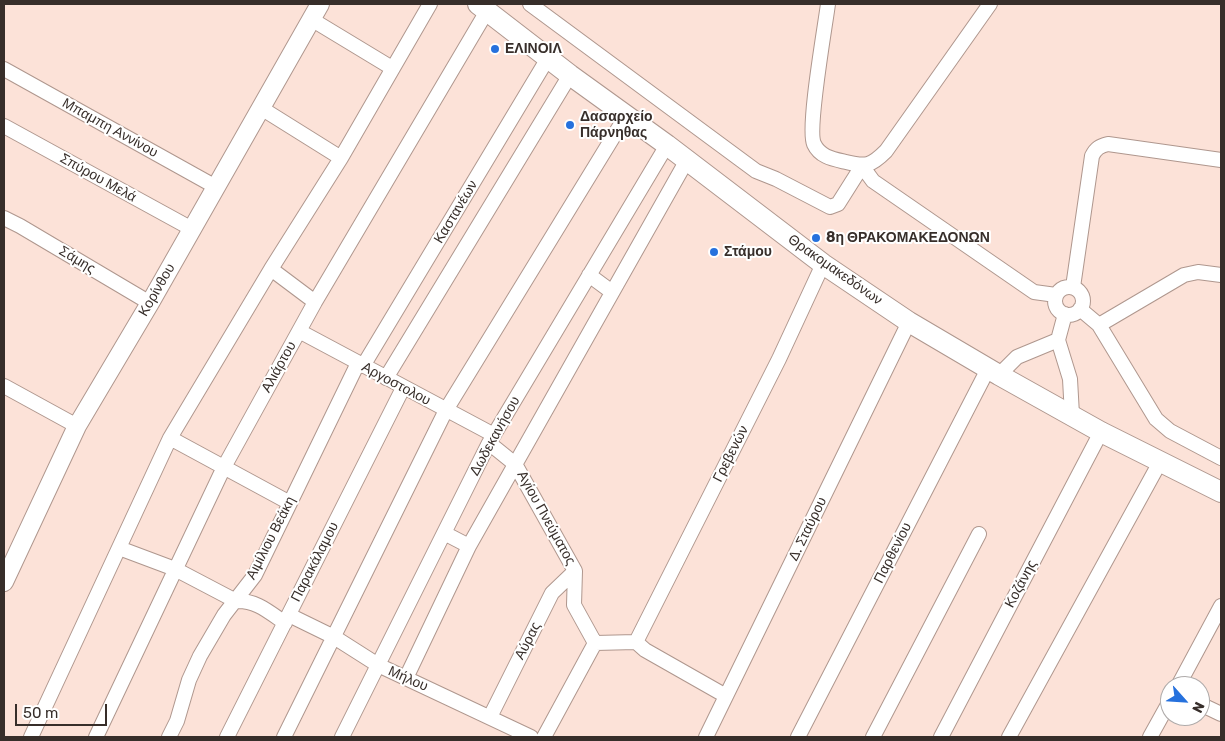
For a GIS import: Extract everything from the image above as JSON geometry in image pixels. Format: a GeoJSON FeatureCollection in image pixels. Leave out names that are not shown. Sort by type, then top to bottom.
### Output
{"type":"FeatureCollection","features":[{"type":"Feature","properties":{"kind":"main road","name":"Θρακομακεδόνων"},"geometry":{"type":"LineString","coordinates":[[482,7],[626,116],[688,160],[823,264],[909,322],[1102,432],[1221,492]]}},
{"type":"Feature","properties":{"kind":"street"},"geometry":{"type":"LineString","coordinates":[[31,737],[170,438],[271,269],[341,158],[430,4]]}},
{"type":"Feature","properties":{"kind":"street"},"geometry":{"type":"LineString","coordinates":[[530,4],[756,171],[776,179],[830,207],[838,204],[862,166],[877,160],[886,151],[990,4]]}},
{"type":"Feature","properties":{"kind":"street"},"geometry":{"type":"LineString","coordinates":[[828,4],[813,114],[813,142],[820,152],[828,157],[862,166],[873,182],[1034,292],[1056,295]]}},
{"type":"Feature","properties":{"kind":"street","name":"Αλιάρτου"},"geometry":{"type":"LineString","coordinates":[[96,737],[224,467],[482,7]]}},
{"type":"Feature","properties":{"kind":"street"},"geometry":{"type":"LineString","coordinates":[[313,9],[392,68]]}},
{"type":"Feature","properties":{"kind":"street","name":"Κορίνθου"},"geometry":{"type":"LineString","coordinates":[[4,582],[77,426],[150,303],[261,108],[313,9]]}},
{"type":"Feature","properties":{"kind":"street","name":"Καστανέων"},"geometry":{"type":"LineString","coordinates":[[361,365],[548,58]]}},
{"type":"Feature","properties":{"kind":"street","name":"Μπαμπη Αννίνου"},"geometry":{"type":"LineString","coordinates":[[4,69],[216,187]]}},
{"type":"Feature","properties":{"kind":"street"},"geometry":{"type":"LineString","coordinates":[[386,378],[570,74]]}},
{"type":"Feature","properties":{"kind":"street"},"geometry":{"type":"LineString","coordinates":[[261,108],[341,158]]}},
{"type":"Feature","properties":{"kind":"street"},"geometry":{"type":"LineString","coordinates":[[284,737],[446,410],[626,116]]}},
{"type":"Feature","properties":{"kind":"street","name":"Σπύρου Μελά"},"geometry":{"type":"LineString","coordinates":[[4,126],[192,229]]}},
{"type":"Feature","properties":{"kind":"street"},"geometry":{"type":"LineString","coordinates":[[1074,287],[1092,156],[1095,150],[1108,144],[1221,160]]}},
{"type":"Feature","properties":{"kind":"street","name":"Δωδεκανήσου"},"geometry":{"type":"LineString","coordinates":[[342,737],[492,439],[667,145]]}},
{"type":"Feature","properties":{"kind":"street"},"geometry":{"type":"LineString","coordinates":[[406,678],[469,546],[688,160]]}},
{"type":"Feature","properties":{"kind":"street","name":"Σάμης"},"geometry":{"type":"LineString","coordinates":[[4,218],[150,303]]}},
{"type":"Feature","properties":{"kind":"street","name":"Γρεβενών"},"geometry":{"type":"LineString","coordinates":[[636,642],[779,358],[823,264]]}},
{"type":"Feature","properties":{"kind":"street"},"geometry":{"type":"LineString","coordinates":[[271,269],[315,302]]}},
{"type":"Feature","properties":{"kind":"street"},"geometry":{"type":"LineString","coordinates":[[1099,326],[1184,275],[1198,272],[1221,275]]}},
{"type":"Feature","properties":{"kind":"street"},"geometry":{"type":"LineString","coordinates":[[589,275],[612,292]]}},
{"type":"Feature","properties":{"kind":"street"},"geometry":{"type":"LineString","coordinates":[[1074,287],[1083,296],[1082,305],[1073,314],[1065,314],[1058,309],[1055,300],[1056,295],[1061,289],[1074,287]]}},
{"type":"Feature","properties":{"kind":"street"},"geometry":{"type":"LineString","coordinates":[[1080,309],[1099,326],[1156,419],[1170,431],[1221,458]]}},
{"type":"Feature","properties":{"kind":"street"},"geometry":{"type":"LineString","coordinates":[[1065,314],[1058,340],[1070,379],[1072,415]]}},
{"type":"Feature","properties":{"kind":"street","name":"Δ. Σταύρου"},"geometry":{"type":"LineString","coordinates":[[706,737],[909,322]]}},
{"type":"Feature","properties":{"kind":"street","name":"Αργοστολου"},"geometry":{"type":"LineString","coordinates":[[299,332],[446,410],[492,439]]}},
{"type":"Feature","properties":{"kind":"street","name":"Παρθενίου"},"geometry":{"type":"LineString","coordinates":[[801,737],[994,372],[1017,357],[1058,340]]}},
{"type":"Feature","properties":{"kind":"street","name":"Αιμίλιου Βεάκη"},"geometry":{"type":"LineString","coordinates":[[169,737],[177,720],[189,680],[200,656],[224,615],[255,575],[361,365]]}},
{"type":"Feature","properties":{"kind":"street"},"geometry":{"type":"LineString","coordinates":[[4,386],[77,426]]}},
{"type":"Feature","properties":{"kind":"street","name":"Παρακάλαμου"},"geometry":{"type":"LineString","coordinates":[[227,737],[403,388]]}},
{"type":"Feature","properties":{"kind":"street","name":"Κοζάνης"},"geometry":{"type":"LineString","coordinates":[[941,737],[1102,432]]}},
{"type":"Feature","properties":{"kind":"street"},"geometry":{"type":"LineString","coordinates":[[170,438],[290,503]]}},
{"type":"Feature","properties":{"kind":"street","name":"Αγίου Πνεύματος"},"geometry":{"type":"LineString","coordinates":[[492,439],[515,464],[575,570],[574,605],[595,644]]}},
{"type":"Feature","properties":{"kind":"street"},"geometry":{"type":"LineString","coordinates":[[1009,737],[1160,462]]}},
{"type":"Feature","properties":{"kind":"street"},"geometry":{"type":"LineString","coordinates":[[444,533],[469,546]]}},
{"type":"Feature","properties":{"kind":"street"},"geometry":{"type":"LineString","coordinates":[[873,737],[979,534]]}},
{"type":"Feature","properties":{"kind":"street","name":"Μήλου"},"geometry":{"type":"LineString","coordinates":[[119,548],[175,569],[236,601],[247,600],[256,603],[287,619],[334,637],[378,665],[531,737]]}},
{"type":"Feature","properties":{"kind":"street","name":"Αύρας"},"geometry":{"type":"LineString","coordinates":[[490,717],[552,593],[575,570]]}},
{"type":"Feature","properties":{"kind":"street"},"geometry":{"type":"LineString","coordinates":[[1183,676],[1221,606]]}},
{"type":"Feature","properties":{"kind":"street"},"geometry":{"type":"LineString","coordinates":[[544,737],[595,644],[636,642],[645,650],[726,696]]}},
{"type":"Feature","properties":{"kind":"street"},"geometry":{"type":"LineString","coordinates":[[1150,737],[1160,719]]}},
{"type":"Feature","properties":{"kind":"place","name":"ΕΛΙΝΟΙΛ"},"geometry":{"type":"Point","coordinates":[495,49]}},
{"type":"Feature","properties":{"kind":"place","name":"Δασαρχείο Πάρνηθας"},"geometry":{"type":"Point","coordinates":[570,125]}},
{"type":"Feature","properties":{"kind":"place","name":"8η ΘΡΑΚΟΜΑΚΕΔΟΝΩΝ"},"geometry":{"type":"Point","coordinates":[816,238]}},
{"type":"Feature","properties":{"kind":"place","name":"Στάμου"},"geometry":{"type":"Point","coordinates":[714,252]}}]}
